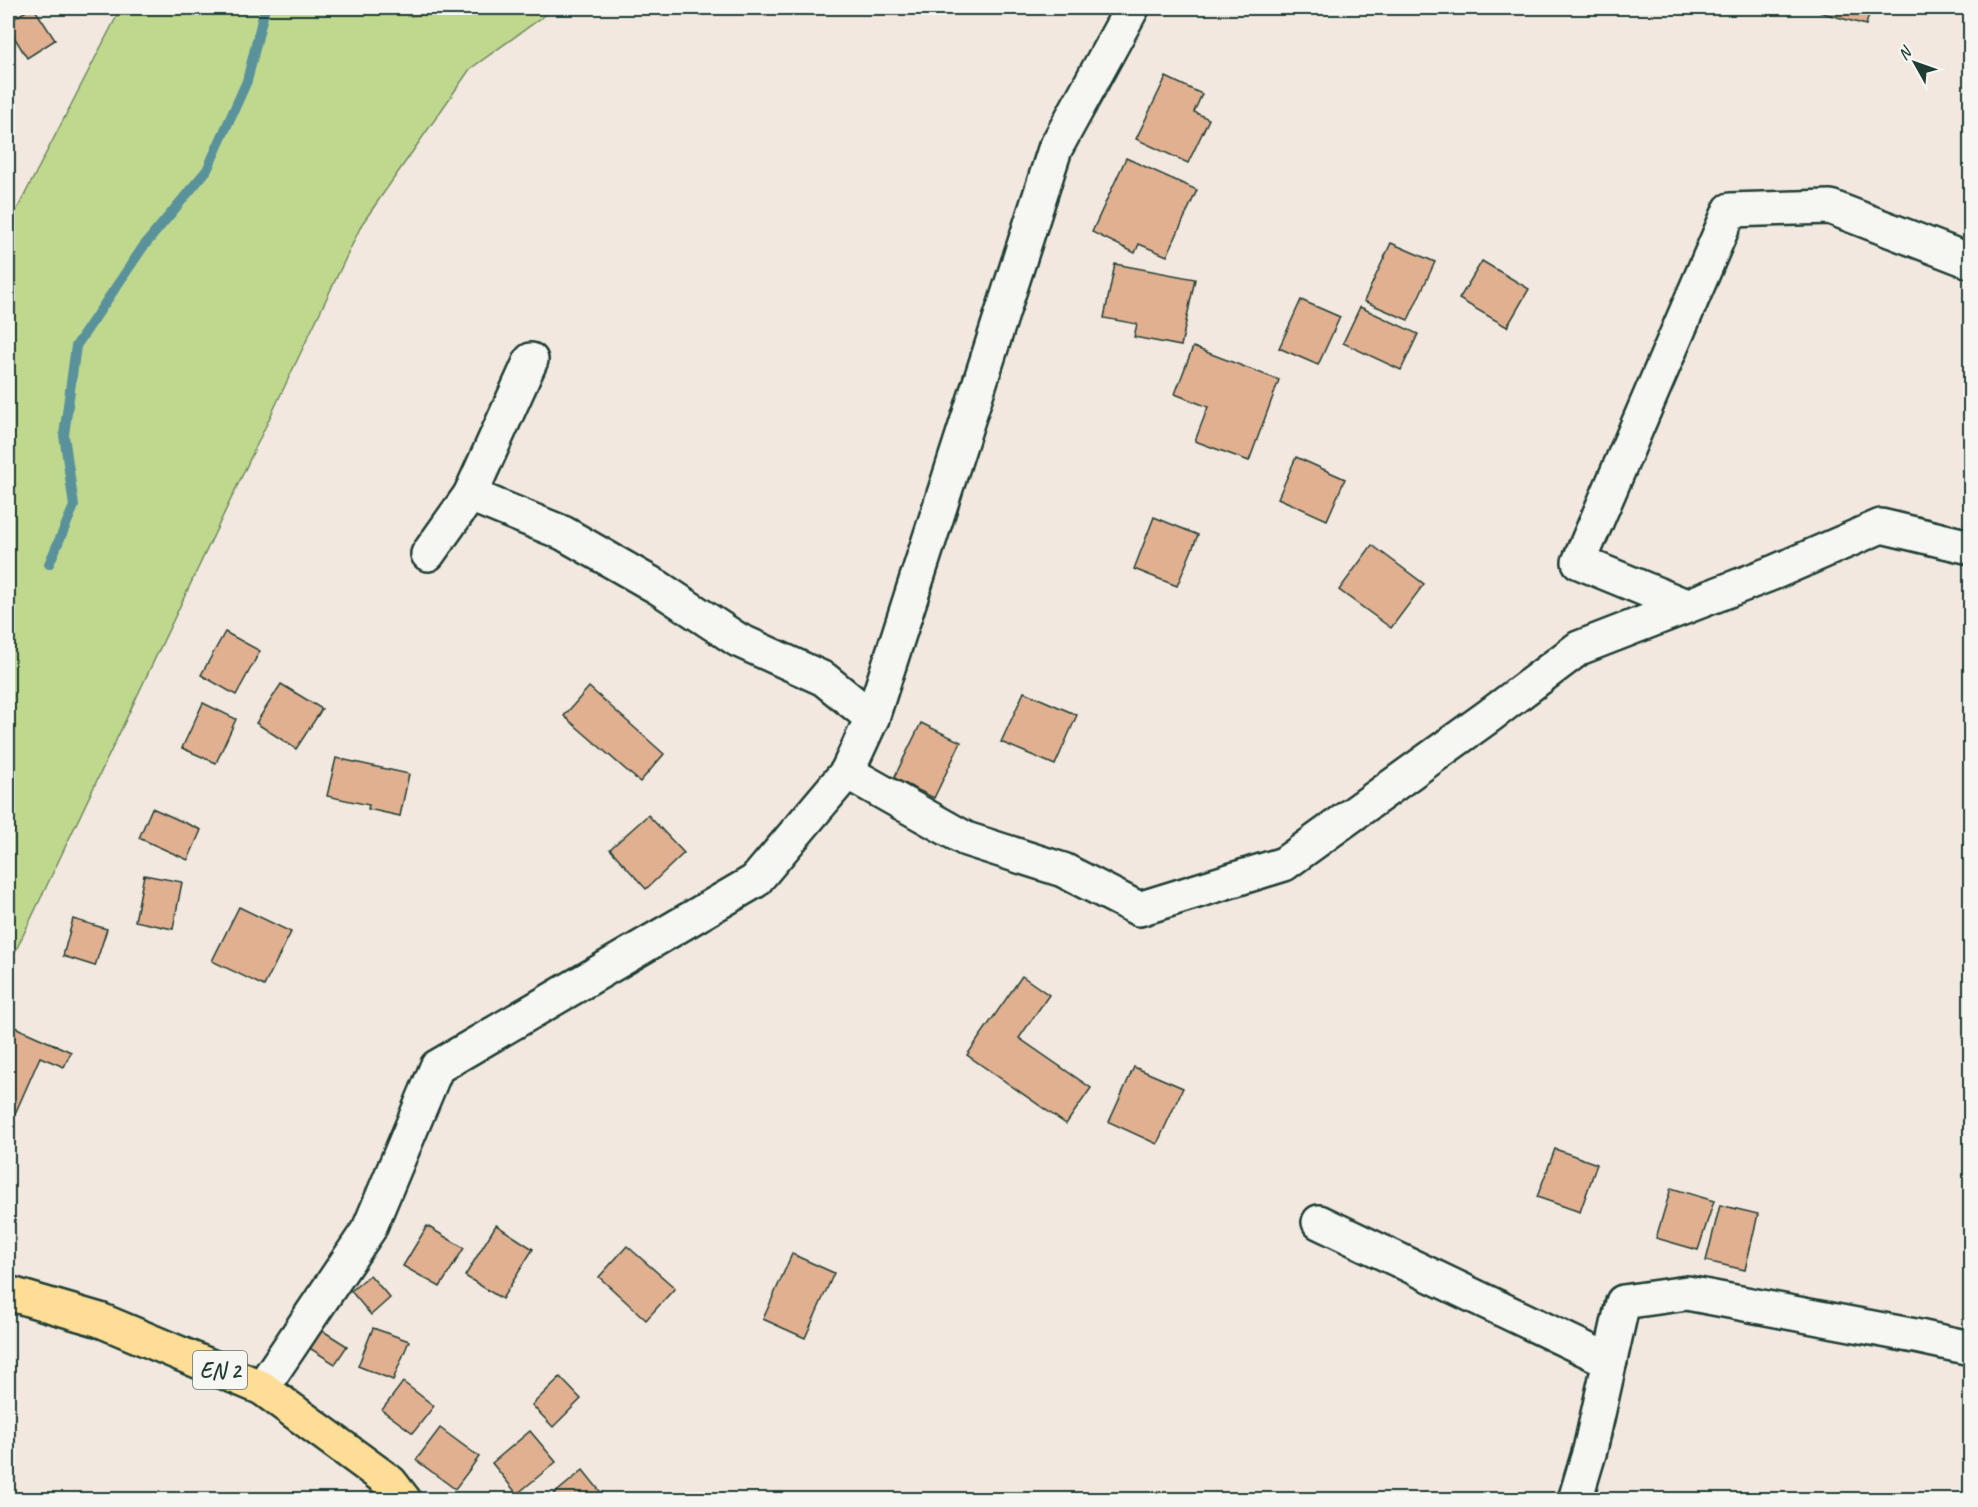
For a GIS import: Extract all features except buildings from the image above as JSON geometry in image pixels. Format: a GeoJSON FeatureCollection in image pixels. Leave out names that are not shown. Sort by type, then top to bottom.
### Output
{"type":"FeatureCollection","features":[{"type":"Feature","properties":{"kind":"main road","name":"EN 2"},"geometry":{"type":"LineString","coordinates":[[8,1293],[100,1320],[262,1388],[390,1482],[404,1500]]}},
{"type":"Feature","properties":{"kind":"street"},"geometry":{"type":"LineString","coordinates":[[262,1388],[369,1229],[438,1067],[755,881],[846,772],[872,718],[1055,149],[1132,8]]}},
{"type":"Feature","properties":{"kind":"street"},"geometry":{"type":"LineString","coordinates":[[1686,606],[1579,562],[1730,210],[1830,207],[1971,261]]}},
{"type":"Feature","properties":{"kind":"street"},"geometry":{"type":"LineString","coordinates":[[428,554],[471,495],[531,360]]}},
{"type":"Feature","properties":{"kind":"street"},"geometry":{"type":"LineString","coordinates":[[471,495],[563,533],[659,588],[738,640],[824,679],[872,718]]}},
{"type":"Feature","properties":{"kind":"street"},"geometry":{"type":"LineString","coordinates":[[846,772],[966,839],[1063,870],[1139,909],[1284,864],[1579,648],[1775,572],[1881,526],[1971,548]]}},
{"type":"Feature","properties":{"kind":"street"},"geometry":{"type":"LineString","coordinates":[[1319,1222],[1610,1361]]}},
{"type":"Feature","properties":{"kind":"street"},"geometry":{"type":"LineString","coordinates":[[1575,1500],[1590,1450],[1623,1302],[1687,1293],[1971,1348]]}},
{"type":"Feature","properties":{"kind":"green space"},"geometry":{"type":"Polygon","coordinates":[[[121,8],[411,8],[407,16],[494,11],[496,8],[555,8],[470,69],[362,224],[8,967],[8,227],[121,8]]]}},
{"type":"Feature","properties":{"kind":"waterway"},"geometry":{"type":"LineString","coordinates":[[49,564],[74,506],[64,435],[76,346],[143,247],[207,170],[247,81],[265,8]]}}]}
